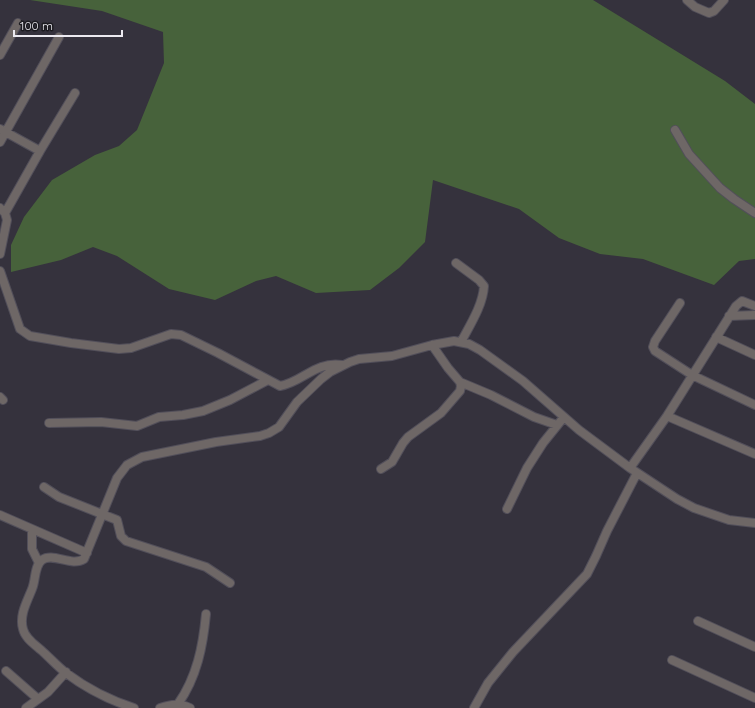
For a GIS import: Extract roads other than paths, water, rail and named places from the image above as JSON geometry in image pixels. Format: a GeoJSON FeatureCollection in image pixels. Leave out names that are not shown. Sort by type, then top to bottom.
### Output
{"type":"FeatureCollection","features":[{"type":"Feature","properties":{"kind":"street"},"geometry":{"type":"LineString","coordinates":[[687,0],[695,7],[709,13],[714,11],[724,0]]}},
{"type":"Feature","properties":{"kind":"street"},"geometry":{"type":"LineString","coordinates":[[0,55],[18,23]]}},
{"type":"Feature","properties":{"kind":"street"},"geometry":{"type":"LineString","coordinates":[[0,142],[3,130],[59,37]]}},
{"type":"Feature","properties":{"kind":"street"},"geometry":{"type":"LineString","coordinates":[[0,254],[6,220],[3,210],[75,93]]}},
{"type":"Feature","properties":{"kind":"street"},"geometry":{"type":"LineString","coordinates":[[3,130],[40,151]]}},
{"type":"Feature","properties":{"kind":"street"},"geometry":{"type":"LineString","coordinates":[[676,130],[689,154],[720,188],[755,214]]}},
{"type":"Feature","properties":{"kind":"street"},"geometry":{"type":"LineString","coordinates":[[456,263],[479,280],[484,286],[476,313],[461,342]]}},
{"type":"Feature","properties":{"kind":"street"},"geometry":{"type":"LineString","coordinates":[[0,272],[20,329],[30,336],[119,349],[131,348],[171,334],[181,335],[218,352],[277,386],[283,386],[326,365],[342,365]]}},
{"type":"Feature","properties":{"kind":"street"},"geometry":{"type":"LineString","coordinates":[[474,708],[488,682],[513,652],[587,574],[633,471],[692,375],[736,306],[742,301],[755,306]]}},
{"type":"Feature","properties":{"kind":"street"},"geometry":{"type":"LineString","coordinates":[[680,303],[655,341],[653,347],[655,351],[692,375],[755,404]]}},
{"type":"Feature","properties":{"kind":"street"},"geometry":{"type":"LineString","coordinates":[[729,316],[755,315]]}},
{"type":"Feature","properties":{"kind":"street"},"geometry":{"type":"LineString","coordinates":[[716,337],[755,355]]}},
{"type":"Feature","properties":{"kind":"street"},"geometry":{"type":"LineString","coordinates":[[134,708],[106,697],[66,672],[31,642],[23,631],[23,611],[32,589],[39,563],[47,558],[79,562],[84,559],[117,478],[122,470],[131,462],[157,454],[216,442],[260,436],[269,433],[283,423],[297,402],[330,372],[342,365],[359,359],[403,354],[447,341],[461,342],[480,350],[523,381],[633,471],[677,499],[694,508],[729,520],[755,523]]}},
{"type":"Feature","properties":{"kind":"street"},"geometry":{"type":"LineString","coordinates":[[432,345],[460,382],[491,395],[534,417],[557,424]]}},
{"type":"Feature","properties":{"kind":"street"},"geometry":{"type":"LineString","coordinates":[[49,423],[101,422],[137,426],[159,417],[183,415],[203,411],[230,400],[268,380]]}},
{"type":"Feature","properties":{"kind":"street"},"geometry":{"type":"LineString","coordinates":[[381,469],[392,462],[408,437],[431,421],[449,404],[462,386],[460,382]]}},
{"type":"Feature","properties":{"kind":"street"},"geometry":{"type":"LineString","coordinates":[[507,508],[527,468],[543,443],[564,416]]}},
{"type":"Feature","properties":{"kind":"street"},"geometry":{"type":"LineString","coordinates":[[667,416],[755,454]]}},
{"type":"Feature","properties":{"kind":"street"},"geometry":{"type":"LineString","coordinates":[[44,487],[59,496],[117,520],[121,536],[126,541],[206,567],[230,583]]}},
{"type":"Feature","properties":{"kind":"street"},"geometry":{"type":"LineString","coordinates":[[0,515],[87,553]]}},
{"type":"Feature","properties":{"kind":"street"},"geometry":{"type":"LineString","coordinates":[[32,530],[32,548],[39,563]]}},
{"type":"Feature","properties":{"kind":"street"},"geometry":{"type":"LineString","coordinates":[[178,704],[189,686],[196,670],[204,637],[206,614]]}},
{"type":"Feature","properties":{"kind":"street"},"geometry":{"type":"LineString","coordinates":[[698,622],[755,648]]}},
{"type":"Feature","properties":{"kind":"street"},"geometry":{"type":"LineString","coordinates":[[672,660],[754,695]]}},
{"type":"Feature","properties":{"kind":"street"},"geometry":{"type":"LineString","coordinates":[[6,671],[38,699]]}},
{"type":"Feature","properties":{"kind":"street"},"geometry":{"type":"LineString","coordinates":[[26,708],[48,692],[66,672]]}},
{"type":"Feature","properties":{"kind":"street"},"geometry":{"type":"LineString","coordinates":[[160,708],[174,704],[190,708]]}}]}
